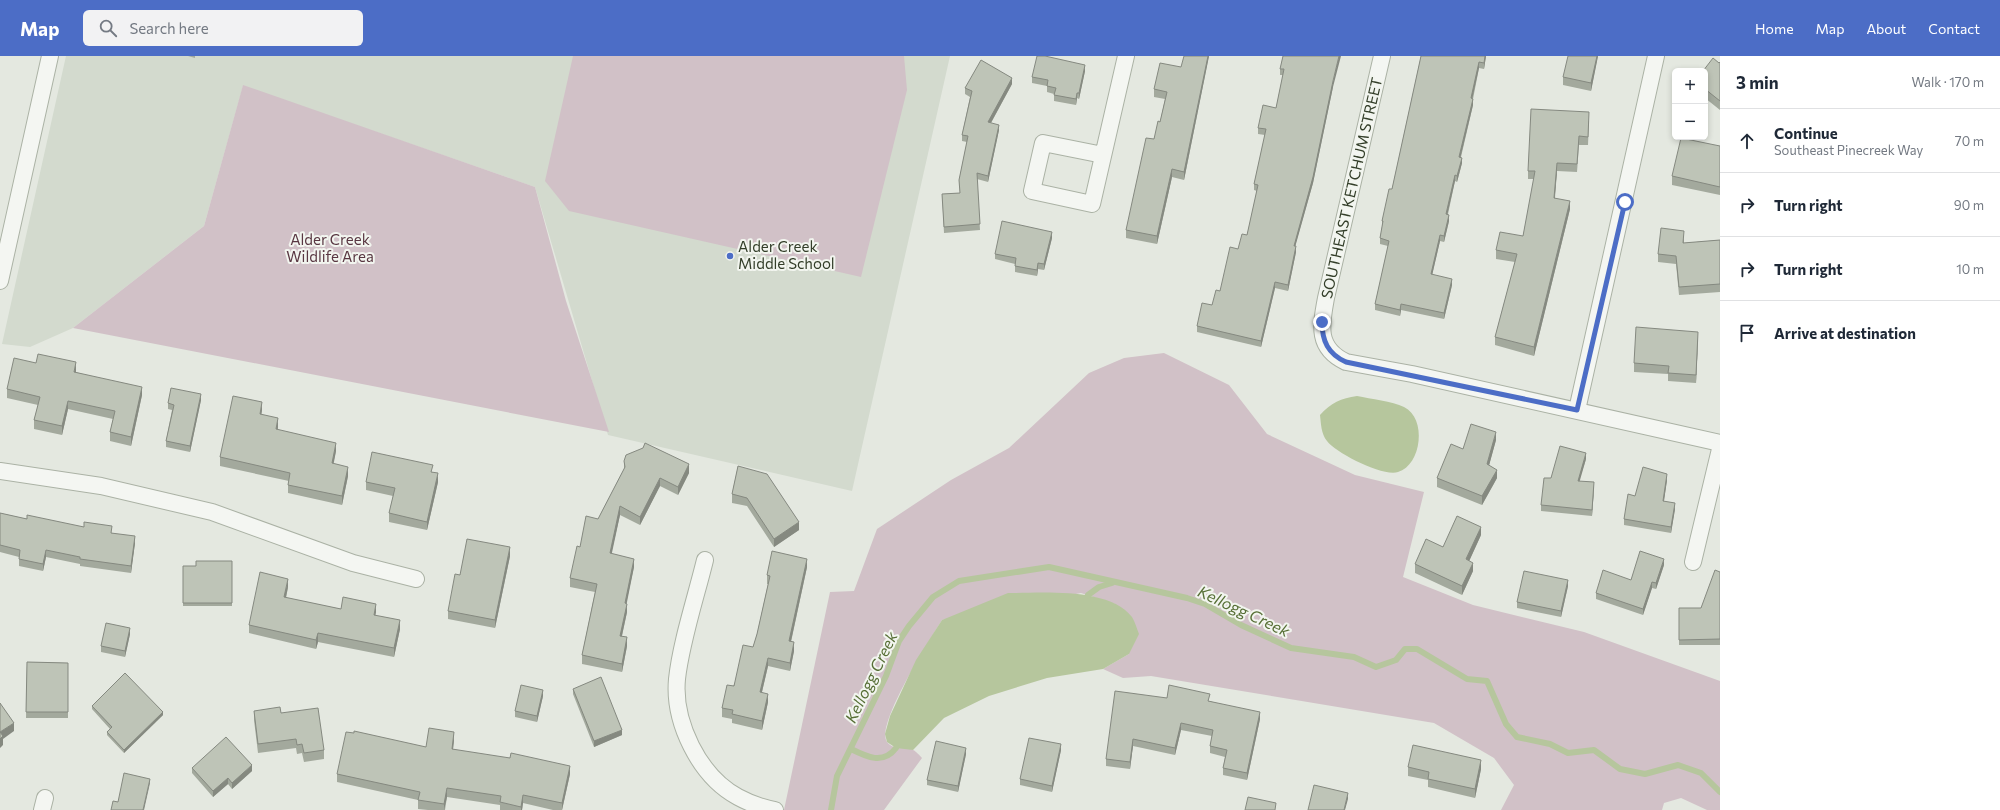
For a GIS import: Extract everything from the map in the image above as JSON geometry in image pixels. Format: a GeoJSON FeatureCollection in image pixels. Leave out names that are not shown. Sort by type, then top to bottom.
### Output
{"type":"FeatureCollection","features":[{"type":"Feature","properties":{"kind":"street"},"geometry":{"type":"LineString","coordinates":[[0,281],[50,56]]}},
{"type":"Feature","properties":{"kind":"street"},"geometry":{"type":"LineString","coordinates":[[1103,155],[1043,143],[1032,191],[1092,204],[1126,56]]}},
{"type":"Feature","properties":{"kind":"street","name":"SOUTHEAST KETCHUM STREET"},"geometry":{"type":"LineString","coordinates":[[1382,56],[1326,298],[1322,322],[1322,336],[1326,344],[1336,357],[1346,362],[1577,410]]}},
{"type":"Feature","properties":{"kind":"street"},"geometry":{"type":"LineString","coordinates":[[1656,56],[1577,410],[1720,443]]}},
{"type":"Feature","properties":{"kind":"street"},"geometry":{"type":"LineString","coordinates":[[1693,562],[1720,449]]}},
{"type":"Feature","properties":{"kind":"street"},"geometry":{"type":"LineString","coordinates":[[0,471],[101,486],[212,512],[353,563],[416,578]]}},
{"type":"Feature","properties":{"kind":"street"},"geometry":{"type":"LineString","coordinates":[[705,560],[679,663],[676,696],[681,720],[690,742],[707,772],[738,797],[776,810]]}},
{"type":"Feature","properties":{"kind":"shaded area","name":"Alder Creek Middle School"},"geometry":{"type":"Polygon","coordinates":[[[66,56],[950,56],[852,491],[608,435],[535,187],[243,86],[204,226],[73,328],[30,347],[2,344],[66,56]]]}},
{"type":"Feature","properties":{"kind":"shaded area"},"geometry":{"type":"Polygon","coordinates":[[[1357,396],[1394,403],[1404,407],[1411,413],[1416,421],[1419,431],[1419,441],[1417,451],[1406,468],[1398,472],[1391,473],[1371,468],[1340,452],[1327,441],[1322,428],[1320,415],[1328,407],[1337,402],[1346,398],[1357,396]]]}},
{"type":"Feature","properties":{"kind":"shaded area"},"geometry":{"type":"Polygon","coordinates":[[[1008,593],[1074,594],[1092,596],[1108,601],[1121,607],[1132,617],[1139,634],[1129,654],[1103,669],[1047,678],[989,696],[944,718],[913,750],[896,748],[887,742],[885,734],[890,716],[916,660],[942,620],[1008,593]]]}},
{"type":"Feature","properties":{"kind":"green space"},"geometry":{"type":"Polygon","coordinates":[[[573,56],[904,56],[907,90],[861,277],[569,211],[545,181],[573,56]]]}},
{"type":"Feature","properties":{"kind":"green space","name":"Alder Creek Wildlife Area"},"geometry":{"type":"Polygon","coordinates":[[[243,85],[535,187],[566,301],[609,432],[73,328],[204,226],[243,85]]]}},
{"type":"Feature","properties":{"kind":"green space"},"geometry":{"type":"Polygon","coordinates":[[[1164,353],[1229,385],[1267,434],[1355,475],[1424,492],[1403,577],[1473,605],[1584,632],[1720,681],[1720,810],[1707,810],[1681,798],[1664,803],[1662,810],[1501,810],[1514,785],[1494,758],[1434,723],[1151,676],[1123,678],[1103,669],[1129,654],[1115,604],[1081,593],[942,620],[906,681],[889,718],[885,733],[887,742],[896,747],[913,750],[922,758],[884,810],[784,810],[830,592],[854,591],[877,529],[951,480],[1009,448],[1089,373],[1124,358],[1164,353]]]}},
{"type":"Feature","properties":{"kind":"building"},"geometry":{"type":"Polygon","coordinates":[[[1037,56],[1045,56],[1085,65],[1079,93],[1077,93],[1076,99],[1054,95],[1056,88],[1047,86],[1048,80],[1032,77],[1037,56]]]}},
{"type":"Feature","properties":{"kind":"building"},"geometry":{"type":"Polygon","coordinates":[[[1184,56],[1208,56],[1184,172],[1172,169],[1157,236],[1126,230],[1146,138],[1154,139],[1158,121],[1160,122],[1167,92],[1154,89],[1160,63],[1181,67],[1184,56]]]}},
{"type":"Feature","properties":{"kind":"building"},"geometry":{"type":"Polygon","coordinates":[[[1283,56],[1339,56],[1313,177],[1294,246],[1296,246],[1288,285],[1275,282],[1261,341],[1197,326],[1202,303],[1212,305],[1216,290],[1220,291],[1230,247],[1238,249],[1242,234],[1247,235],[1258,185],[1254,184],[1266,129],[1258,128],[1263,105],[1276,108],[1284,69],[1280,69],[1283,56]]]}},
{"type":"Feature","properties":{"kind":"building"},"geometry":{"type":"Polygon","coordinates":[[[1421,56],[1485,56],[1484,63],[1479,62],[1471,98],[1473,99],[1459,157],[1462,158],[1457,176],[1455,175],[1446,214],[1449,215],[1444,236],[1440,235],[1431,274],[1452,279],[1444,313],[1401,304],[1400,310],[1375,304],[1389,241],[1380,238],[1382,221],[1389,189],[1392,189],[1421,56]]]}},
{"type":"Feature","properties":{"kind":"building"},"geometry":{"type":"Polygon","coordinates":[[[1568,56],[1597,56],[1591,83],[1563,77],[1568,56]]]}},
{"type":"Feature","properties":{"kind":"building"},"geometry":{"type":"Polygon","coordinates":[[[1713,58],[1719,63],[1720,62],[1720,101],[1708,91],[1708,68],[1705,68],[1713,58]]]}},
{"type":"Feature","properties":{"kind":"building"},"geometry":{"type":"Polygon","coordinates":[[[981,60],[1012,78],[988,122],[999,125],[988,176],[977,173],[980,224],[944,227],[942,194],[960,193],[959,180],[968,136],[962,135],[972,91],[965,88],[981,60]]]}},
{"type":"Feature","properties":{"kind":"building"},"geometry":{"type":"Polygon","coordinates":[[[1531,109],[1589,112],[1588,137],[1579,136],[1577,164],[1557,163],[1554,198],[1570,201],[1534,347],[1495,337],[1517,254],[1496,250],[1500,232],[1523,236],[1535,171],[1528,171],[1531,109]]]}},
{"type":"Feature","properties":{"kind":"building"},"geometry":{"type":"Polygon","coordinates":[[[1681,140],[1691,140],[1720,146],[1720,187],[1672,176],[1681,140]]]}},
{"type":"Feature","properties":{"kind":"building"},"geometry":{"type":"Polygon","coordinates":[[[1002,221],[1052,232],[1044,264],[1038,263],[1037,270],[1015,266],[1016,258],[995,254],[1002,221]]]}},
{"type":"Feature","properties":{"kind":"building"},"geometry":{"type":"Polygon","coordinates":[[[1661,228],[1684,231],[1683,243],[1720,240],[1720,284],[1679,287],[1676,256],[1658,254],[1661,228]]]}},
{"type":"Feature","properties":{"kind":"building"},"geometry":{"type":"Polygon","coordinates":[[[1636,327],[1698,332],[1696,375],[1668,373],[1669,366],[1634,363],[1636,327]]]}},
{"type":"Feature","properties":{"kind":"building"},"geometry":{"type":"Polygon","coordinates":[[[38,354],[76,362],[74,372],[142,387],[131,437],[110,432],[115,411],[68,401],[62,426],[34,420],[40,397],[7,389],[14,358],[36,363],[38,354]]]}},
{"type":"Feature","properties":{"kind":"building"},"geometry":{"type":"Polygon","coordinates":[[[171,388],[201,394],[190,446],[166,441],[174,405],[168,403],[171,388]]]}},
{"type":"Feature","properties":{"kind":"building"},"geometry":{"type":"Polygon","coordinates":[[[233,396],[262,402],[260,414],[278,418],[276,429],[336,443],[332,463],[348,467],[342,496],[288,485],[290,473],[220,457],[233,396]]]}},
{"type":"Feature","properties":{"kind":"building"},"geometry":{"type":"Polygon","coordinates":[[[1471,424],[1496,432],[1487,464],[1497,470],[1482,496],[1437,478],[1451,444],[1463,449],[1471,424]]]}},
{"type":"Feature","properties":{"kind":"building"},"geometry":{"type":"Polygon","coordinates":[[[645,443],[689,464],[678,487],[660,478],[640,517],[620,506],[610,553],[634,559],[620,636],[627,637],[622,664],[582,655],[597,584],[570,578],[577,546],[580,547],[586,516],[598,519],[625,467],[624,461],[626,455],[643,448],[645,443]]]}},
{"type":"Feature","properties":{"kind":"building"},"geometry":{"type":"Polygon","coordinates":[[[1560,446],[1586,453],[1578,481],[1594,482],[1592,510],[1541,505],[1544,478],[1551,478],[1560,446]]]}},
{"type":"Feature","properties":{"kind":"building"},"geometry":{"type":"Polygon","coordinates":[[[372,452],[433,465],[431,472],[438,473],[427,522],[389,513],[395,488],[366,482],[372,452]]]}},
{"type":"Feature","properties":{"kind":"building"},"geometry":{"type":"Polygon","coordinates":[[[738,466],[767,474],[799,522],[774,539],[747,498],[732,494],[738,466]]]}},
{"type":"Feature","properties":{"kind":"building"},"geometry":{"type":"Polygon","coordinates":[[[1643,467],[1667,474],[1663,501],[1675,503],[1671,527],[1624,519],[1628,494],[1635,496],[1643,467]]]}},
{"type":"Feature","properties":{"kind":"building"},"geometry":{"type":"Polygon","coordinates":[[[0,513],[27,519],[27,515],[84,527],[84,522],[112,526],[111,533],[135,536],[131,566],[80,559],[80,557],[46,550],[43,564],[19,559],[20,550],[0,545],[0,513]]]}},
{"type":"Feature","properties":{"kind":"building"},"geometry":{"type":"Polygon","coordinates":[[[1457,516],[1481,527],[1466,559],[1473,563],[1462,586],[1415,564],[1426,539],[1443,547],[1457,516]]]}},
{"type":"Feature","properties":{"kind":"building"},"geometry":{"type":"Polygon","coordinates":[[[467,539],[510,547],[495,620],[448,611],[455,574],[460,575],[467,539]]]}},
{"type":"Feature","properties":{"kind":"building"},"geometry":{"type":"Polygon","coordinates":[[[772,551],[807,559],[789,641],[794,642],[790,663],[768,658],[760,692],[768,694],[762,721],[732,714],[733,710],[722,708],[727,685],[734,686],[743,645],[753,647],[770,576],[767,575],[772,551]]]}},
{"type":"Feature","properties":{"kind":"building"},"geometry":{"type":"Polygon","coordinates":[[[1640,551],[1664,559],[1656,583],[1652,582],[1643,609],[1596,593],[1603,570],[1631,580],[1640,551]]]}},
{"type":"Feature","properties":{"kind":"building"},"geometry":{"type":"Polygon","coordinates":[[[196,561],[232,561],[232,603],[183,603],[183,566],[196,566],[196,561]]]}},
{"type":"Feature","properties":{"kind":"building"},"geometry":{"type":"Polygon","coordinates":[[[1715,570],[1720,572],[1720,639],[1679,640],[1679,608],[1701,608],[1715,570]]]}},
{"type":"Feature","properties":{"kind":"building"},"geometry":{"type":"Polygon","coordinates":[[[1524,571],[1568,580],[1561,611],[1517,602],[1524,571]]]}},
{"type":"Feature","properties":{"kind":"building"},"geometry":{"type":"Polygon","coordinates":[[[260,572],[288,579],[284,597],[341,609],[343,597],[376,604],[374,615],[400,620],[394,648],[318,633],[316,640],[249,625],[260,572]]]}},
{"type":"Feature","properties":{"kind":"building"},"geometry":{"type":"Polygon","coordinates":[[[106,623],[130,628],[125,651],[101,646],[106,623]]]}},
{"type":"Feature","properties":{"kind":"building"},"geometry":{"type":"Polygon","coordinates":[[[27,662],[68,663],[68,712],[26,712],[27,662]]]}},
{"type":"Feature","properties":{"kind":"building"},"geometry":{"type":"Polygon","coordinates":[[[125,673],[163,712],[124,750],[107,732],[112,727],[92,706],[125,673]]]}},
{"type":"Feature","properties":{"kind":"building"},"geometry":{"type":"Polygon","coordinates":[[[601,677],[622,730],[594,741],[573,689],[601,677]]]}},
{"type":"Feature","properties":{"kind":"building"},"geometry":{"type":"Polygon","coordinates":[[[521,685],[543,690],[537,716],[515,711],[521,685]]]}},
{"type":"Feature","properties":{"kind":"building"},"geometry":{"type":"Polygon","coordinates":[[[1169,685],[1210,694],[1208,701],[1260,712],[1247,773],[1223,768],[1227,750],[1210,746],[1213,730],[1181,723],[1175,748],[1133,739],[1130,762],[1106,759],[1115,691],[1167,698],[1169,685]]]}},
{"type":"Feature","properties":{"kind":"building"},"geometry":{"type":"Polygon","coordinates":[[[0,703],[14,723],[0,732],[0,703]]]}},
{"type":"Feature","properties":{"kind":"building"},"geometry":{"type":"Polygon","coordinates":[[[280,707],[281,713],[318,708],[324,750],[304,753],[302,744],[297,745],[296,739],[258,744],[254,711],[280,707]]]}},
{"type":"Feature","properties":{"kind":"building"},"geometry":{"type":"Polygon","coordinates":[[[429,728],[454,732],[452,749],[510,758],[511,753],[570,766],[562,803],[523,795],[521,807],[500,802],[501,796],[447,788],[444,804],[418,800],[420,792],[337,774],[346,732],[354,733],[354,731],[426,747],[429,728]]]}},
{"type":"Feature","properties":{"kind":"building"},"geometry":{"type":"Polygon","coordinates":[[[0,732],[3,736],[0,739],[0,732]]]}},
{"type":"Feature","properties":{"kind":"building"},"geometry":{"type":"Polygon","coordinates":[[[226,737],[252,765],[232,783],[228,778],[213,791],[192,768],[226,737]]]}},
{"type":"Feature","properties":{"kind":"building"},"geometry":{"type":"Polygon","coordinates":[[[1029,738],[1061,744],[1052,786],[1020,779],[1029,738]]]}},
{"type":"Feature","properties":{"kind":"building"},"geometry":{"type":"Polygon","coordinates":[[[936,741],[966,748],[958,786],[927,780],[936,741]]]}},
{"type":"Feature","properties":{"kind":"building"},"geometry":{"type":"Polygon","coordinates":[[[1413,745],[1481,760],[1475,789],[1428,779],[1429,772],[1408,767],[1413,745]]]}},
{"type":"Feature","properties":{"kind":"building"},"geometry":{"type":"Polygon","coordinates":[[[124,773],[150,779],[143,810],[111,810],[113,801],[118,802],[124,773]]]}},
{"type":"Feature","properties":{"kind":"building"},"geometry":{"type":"Polygon","coordinates":[[[1314,785],[1348,793],[1344,810],[1308,810],[1314,785]]]}},
{"type":"Feature","properties":{"kind":"building"},"geometry":{"type":"Polygon","coordinates":[[[1248,797],[1276,803],[1275,810],[1245,810],[1248,797]]]}},
{"type":"Feature","properties":{"kind":"waterway","name":"Kellogg Creek"},"geometry":{"type":"LineString","coordinates":[[831,810],[837,776],[886,676],[899,641],[909,626],[933,597],[959,581],[1049,567],[1187,598],[1205,604],[1241,625],[1291,648],[1354,657],[1376,667],[1396,660],[1405,649],[1417,649],[1467,679],[1487,681],[1506,724],[1517,737],[1550,744],[1568,753],[1594,750],[1620,769],[1645,774],[1678,765],[1701,773],[1720,792]]}},
{"type":"Feature","properties":{"kind":"waterway"},"geometry":{"type":"LineString","coordinates":[[1088,595],[1099,587],[1112,583]]}},
{"type":"Feature","properties":{"kind":"waterway"},"geometry":{"type":"LineString","coordinates":[[851,749],[869,757],[880,758],[891,753],[896,748]]}},
{"type":"Feature","properties":{"kind":"place","name":"Alder Creek Middle School"},"geometry":{"type":"Point","coordinates":[730,256]}},
{"type":"Feature","properties":{"kind":"route"},"geometry":{"type":"LineString","coordinates":[[1322,322],[1322,336],[1326,344],[1336,357],[1346,362],[1412,374],[1577,410],[1625,202]]}}]}
